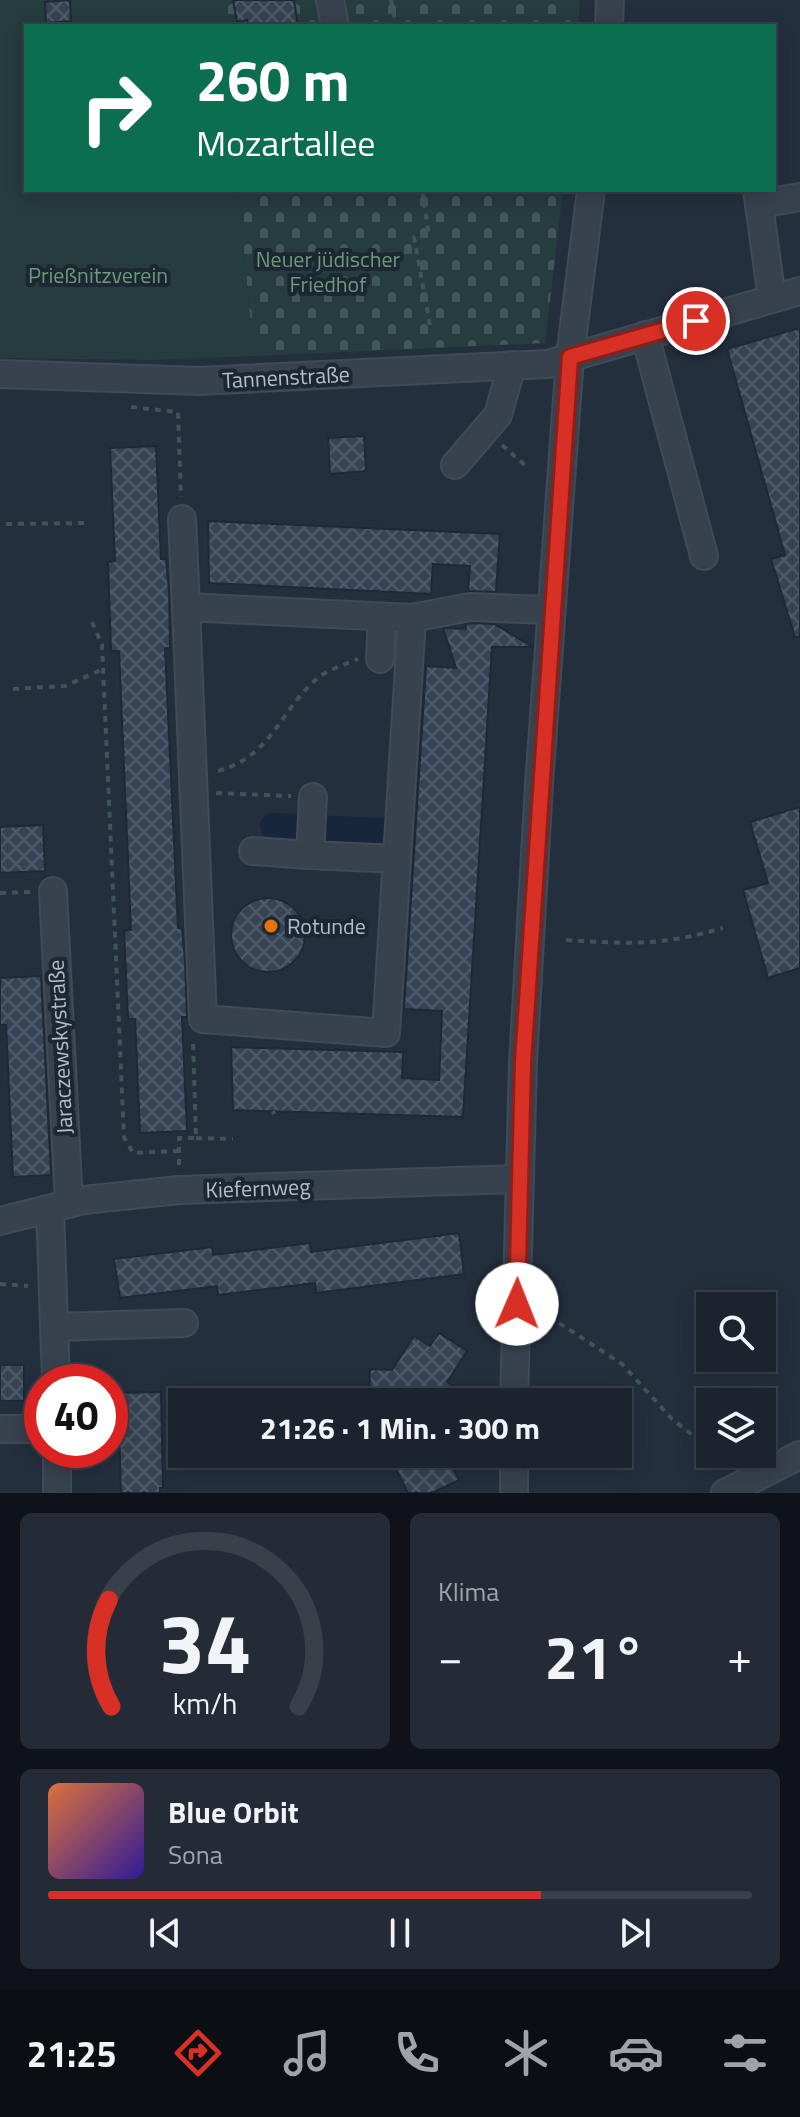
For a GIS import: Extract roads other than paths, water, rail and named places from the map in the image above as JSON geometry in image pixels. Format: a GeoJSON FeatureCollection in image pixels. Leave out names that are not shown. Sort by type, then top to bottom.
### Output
{"type":"FeatureCollection","features":[{"type":"Feature","properties":{"kind":"street"},"geometry":{"type":"LineString","coordinates":[[330,0],[335,24]]}},
{"type":"Feature","properties":{"kind":"street"},"geometry":{"type":"LineString","coordinates":[[609,24],[610,0]]}},
{"type":"Feature","properties":{"kind":"street"},"geometry":{"type":"LineString","coordinates":[[514,1388],[523,1062],[551,610],[570,357],[591,192]]}},
{"type":"Feature","properties":{"kind":"street"},"geometry":{"type":"LineString","coordinates":[[772,299],[758,197],[800,197]]}},
{"type":"Feature","properties":{"kind":"street","name":"Tannenstraße"},"geometry":{"type":"LineString","coordinates":[[0,374],[199,381],[548,364],[800,291]]}},
{"type":"Feature","properties":{"kind":"street"},"geometry":{"type":"LineString","coordinates":[[645,335],[704,556]]}},
{"type":"Feature","properties":{"kind":"street"},"geometry":{"type":"LineString","coordinates":[[455,465],[498,415],[512,365]]}},
{"type":"Feature","properties":{"kind":"street"},"geometry":{"type":"LineString","coordinates":[[182,519],[203,1019],[386,1033],[412,618]]}},
{"type":"Feature","properties":{"kind":"street"},"geometry":{"type":"LineString","coordinates":[[186,607],[412,618],[470,607],[551,610]]}},
{"type":"Feature","properties":{"kind":"street"},"geometry":{"type":"LineString","coordinates":[[380,659],[382,617]]}},
{"type":"Feature","properties":{"kind":"street"},"geometry":{"type":"LineString","coordinates":[[311,837],[313,797]]}},
{"type":"Feature","properties":{"kind":"street"},"geometry":{"type":"LineString","coordinates":[[253,851],[311,837],[397,859]]}},
{"type":"Feature","properties":{"kind":"street","name":"Jaraczewskystraße"},"geometry":{"type":"LineString","coordinates":[[53,891],[59,1206],[56,1364]]}},
{"type":"Feature","properties":{"kind":"street","name":"Kiefernweg"},"geometry":{"type":"LineString","coordinates":[[0,1221],[59,1206],[179,1190],[520,1179]]}},
{"type":"Feature","properties":{"kind":"street"},"geometry":{"type":"LineString","coordinates":[[55,1327],[184,1323]]}},
{"type":"Feature","properties":{"kind":"street"},"geometry":{"type":"LineString","coordinates":[[0,1429],[24,1429]]}},
{"type":"Feature","properties":{"kind":"street"},"geometry":{"type":"LineString","coordinates":[[725,1493],[800,1455]]}},
{"type":"Feature","properties":{"kind":"street"},"geometry":{"type":"LineString","coordinates":[[57,1468],[57,1493]]}},
{"type":"Feature","properties":{"kind":"street"},"geometry":{"type":"LineString","coordinates":[[514,1468],[514,1493]]}},
{"type":"Feature","properties":{"kind":"waterway"},"geometry":{"type":"LineString","coordinates":[[273,826],[381,831]]}},
{"type":"Feature","properties":{"kind":"place","name":"Rotunde"},"geometry":{"type":"Point","coordinates":[271,926]}},
{"type":"Feature","properties":{"kind":"park label","name":"Neuer jüdischer Friedhof"},"geometry":{"type":"Point","coordinates":[328,272]}},
{"type":"Feature","properties":{"kind":"park label","name":"Prießnitzverein"},"geometry":{"type":"Point","coordinates":[98,275]}}]}
